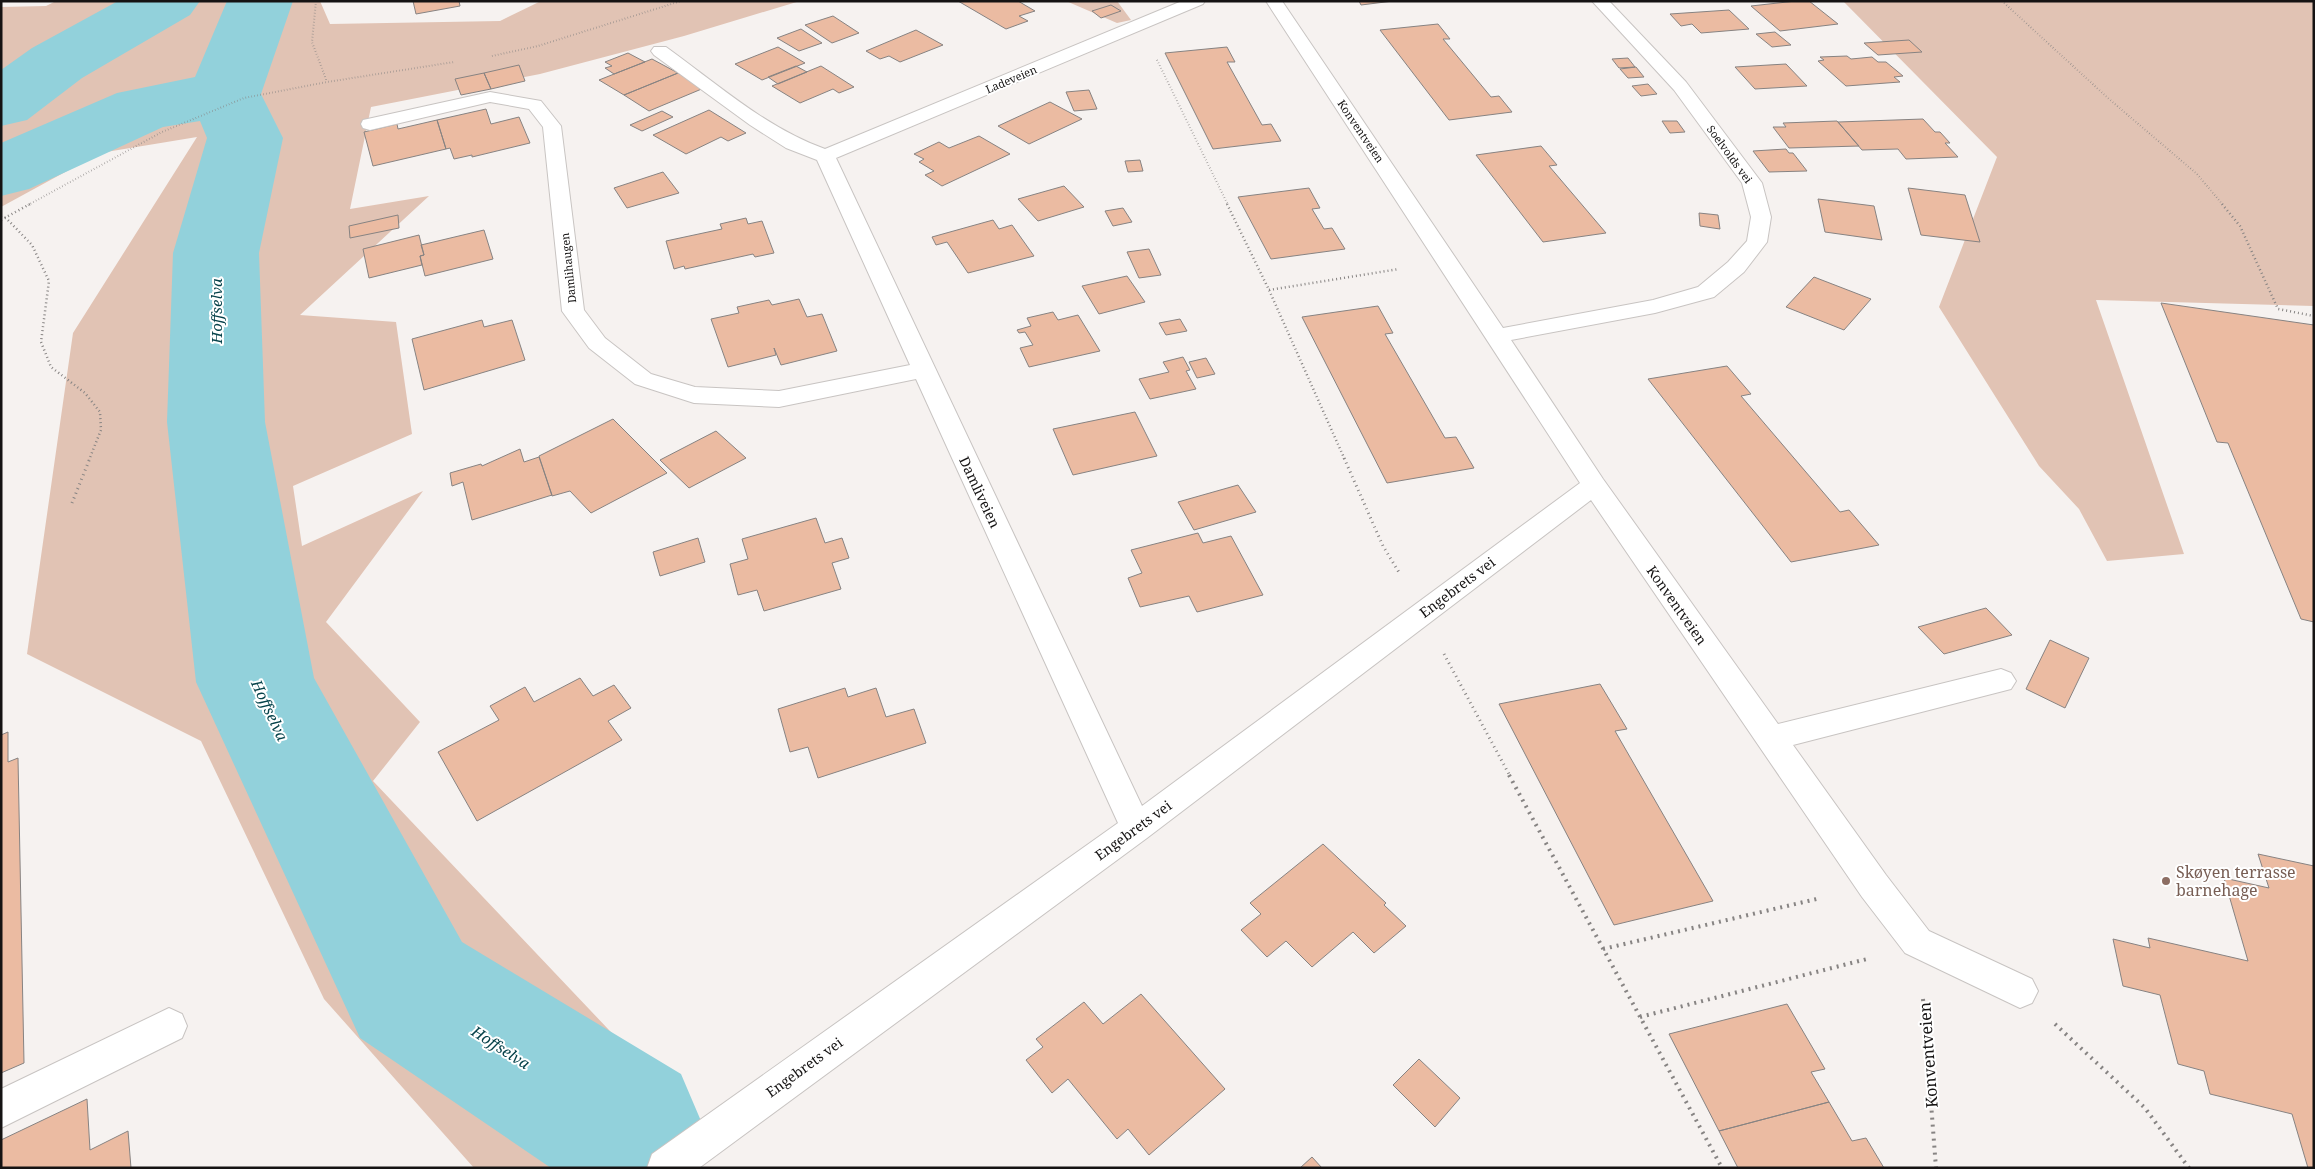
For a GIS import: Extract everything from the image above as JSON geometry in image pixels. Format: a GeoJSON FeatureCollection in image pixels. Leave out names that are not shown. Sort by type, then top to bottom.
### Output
{"type":"FeatureCollection","features":[{"type":"Feature","properties":{"kind":"street","name":"Ladeveien"},"geometry":{"type":"LineString","coordinates":[[825,156],[1198,1]]}},
{"type":"Feature","properties":{"kind":"street","name":"Konventveien"},"geometry":{"type":"LineString","coordinates":[[1274,1],[1497,336],[1594,486],[1874,886],[1917,942],[2020,991]]}},
{"type":"Feature","properties":{"kind":"street","name":"Soelvolds vei"},"geometry":{"type":"LineString","coordinates":[[1497,336],[1655,306],[1706,292],[1736,267],[1757,242],[1762,218],[1752,183],[1680,86],[1600,1]]}},
{"type":"Feature","properties":{"kind":"street"},"geometry":{"type":"LineString","coordinates":[[660,51],[757,121],[793,144],[825,156]]}},
{"type":"Feature","properties":{"kind":"street","name":"Damlihaugen"},"geometry":{"type":"LineString","coordinates":[[370,124],[490,97],[535,105],[552,126],[573,311],[597,343],[643,379],[694,395],[779,399],[924,370]]}},
{"type":"Feature","properties":{"kind":"street","name":"Damliveien"},"geometry":{"type":"LineString","coordinates":[[825,156],[1136,828]]}},
{"type":"Feature","properties":{"kind":"street","name":"Engebrets vei"},"geometry":{"type":"LineString","coordinates":[[666,1168],[1136,828],[1594,486]]}},
{"type":"Feature","properties":{"kind":"street"},"geometry":{"type":"LineString","coordinates":[[1770,738],[2001,681]]}},
{"type":"Feature","properties":{"kind":"street"},"geometry":{"type":"LineString","coordinates":[[1,1109],[169,1026]]}},
{"type":"Feature","properties":{"kind":"path"},"geometry":{"type":"LineString","coordinates":[[316,1],[312,42],[327,82]]}},
{"type":"Feature","properties":{"kind":"path"},"geometry":{"type":"LineString","coordinates":[[484,58],[538,46],[681,1]]}},
{"type":"Feature","properties":{"kind":"path"},"geometry":{"type":"LineString","coordinates":[[2002,1],[2109,100],[2197,174],[2240,226],[2278,309],[2314,316]]}},
{"type":"Feature","properties":{"kind":"path"},"geometry":{"type":"LineString","coordinates":[[1,219],[162,132],[244,98],[318,83],[454,62]]}},
{"type":"Feature","properties":{"kind":"path"},"geometry":{"type":"LineString","coordinates":[[6,218],[32,245],[49,282],[41,342],[51,367],[85,393],[100,412],[101,430],[72,503]]}},
{"type":"Feature","properties":{"kind":"path"},"geometry":{"type":"LineString","coordinates":[[1269,290],[1448,262]]}},
{"type":"Feature","properties":{"kind":"path"},"geometry":{"type":"LineString","coordinates":[[1603,949],[1874,886]]}},
{"type":"Feature","properties":{"kind":"path"},"geometry":{"type":"LineString","coordinates":[[1640,1017],[1882,954],[1917,942]]}},
{"type":"Feature","properties":{"kind":"path","name":"Konventveien"},"geometry":{"type":"LineString","coordinates":[[1917,942],[1936,1168]]}},
{"type":"Feature","properties":{"kind":"path"},"geometry":{"type":"LineString","coordinates":[[2020,991],[2145,1108],[2189,1168]]}},
{"type":"Feature","properties":{"kind":"shaded area"},"geometry":{"type":"Polygon","coordinates":[[[56,1],[320,1],[330,24],[500,21],[541,1],[800,1],[684,36],[540,74],[371,107],[350,209],[429,196],[300,315],[396,322],[412,434],[293,486],[302,546],[423,491],[326,622],[420,722],[373,781],[663,1087],[558,1168],[474,1168],[324,999],[201,741],[27,654],[73,333],[197,137],[100,153],[1,207],[1,7],[46,6],[56,1]]]}},
{"type":"Feature","properties":{"kind":"shaded area"},"geometry":{"type":"Polygon","coordinates":[[[1066,1],[1117,1],[1131,20],[1117,23],[1066,1]]]}},
{"type":"Feature","properties":{"kind":"shaded area"},"geometry":{"type":"Polygon","coordinates":[[[1843,1],[2314,1],[2314,306],[2096,300],[2184,554],[2107,561],[2079,509],[2039,466],[1939,307],[1997,157],[1843,1]]]}},
{"type":"Feature","properties":{"kind":"building"},"geometry":{"type":"Polygon","coordinates":[[[413,1],[459,1],[460,6],[416,14],[413,1]]]}},
{"type":"Feature","properties":{"kind":"building"},"geometry":{"type":"Polygon","coordinates":[[[958,1],[1018,1],[1035,11],[1019,16],[1028,21],[1006,29],[958,1]]]}},
{"type":"Feature","properties":{"kind":"building"},"geometry":{"type":"Polygon","coordinates":[[[1359,1],[1393,1],[1361,5],[1359,1]]]}},
{"type":"Feature","properties":{"kind":"building"},"geometry":{"type":"Polygon","coordinates":[[[1809,1],[1838,24],[1780,31],[1751,6],[1809,1]]]}},
{"type":"Feature","properties":{"kind":"building"},"geometry":{"type":"Polygon","coordinates":[[[1111,5],[1121,11],[1101,18],[1092,11],[1111,5]]]}},
{"type":"Feature","properties":{"kind":"building"},"geometry":{"type":"Polygon","coordinates":[[[1729,10],[1749,29],[1701,33],[1692,24],[1681,26],[1670,14],[1729,10]]]}},
{"type":"Feature","properties":{"kind":"building"},"geometry":{"type":"Polygon","coordinates":[[[833,16],[859,33],[832,43],[805,25],[833,16]]]}},
{"type":"Feature","properties":{"kind":"building"},"geometry":{"type":"Polygon","coordinates":[[[1438,24],[1450,39],[1443,39],[1491,97],[1499,96],[1512,112],[1449,120],[1380,30],[1438,24]]]}},
{"type":"Feature","properties":{"kind":"building"},"geometry":{"type":"Polygon","coordinates":[[[801,29],[822,43],[799,51],[777,38],[801,29]]]}},
{"type":"Feature","properties":{"kind":"building"},"geometry":{"type":"Polygon","coordinates":[[[916,30],[943,45],[900,62],[889,56],[880,59],[866,51],[916,30]]]}},
{"type":"Feature","properties":{"kind":"building"},"geometry":{"type":"Polygon","coordinates":[[[1775,32],[1791,45],[1772,47],[1756,34],[1775,32]]]}},
{"type":"Feature","properties":{"kind":"building"},"geometry":{"type":"Polygon","coordinates":[[[1909,40],[1922,52],[1878,55],[1864,43],[1909,40]]]}},
{"type":"Feature","properties":{"kind":"building"},"geometry":{"type":"Polygon","coordinates":[[[778,47],[805,63],[762,80],[735,64],[778,47]]]}},
{"type":"Feature","properties":{"kind":"building"},"geometry":{"type":"Polygon","coordinates":[[[1227,47],[1235,62],[1227,62],[1262,125],[1271,124],[1281,141],[1213,149],[1165,53],[1227,47]]]}},
{"type":"Feature","properties":{"kind":"building"},"geometry":{"type":"Polygon","coordinates":[[[628,53],[645,62],[614,74],[605,68],[612,66],[605,62],[628,53]]]}},
{"type":"Feature","properties":{"kind":"building"},"geometry":{"type":"Polygon","coordinates":[[[1847,56],[1851,59],[1872,57],[1878,62],[1886,62],[1903,76],[1894,77],[1900,82],[1846,86],[1818,61],[1824,60],[1820,57],[1847,56]]]}},
{"type":"Feature","properties":{"kind":"building"},"geometry":{"type":"Polygon","coordinates":[[[1628,58],[1635,67],[1619,68],[1612,59],[1628,58]]]}},
{"type":"Feature","properties":{"kind":"building"},"geometry":{"type":"Polygon","coordinates":[[[652,59],[678,73],[624,95],[599,80],[652,59]]]}},
{"type":"Feature","properties":{"kind":"building"},"geometry":{"type":"Polygon","coordinates":[[[1786,64],[1807,86],[1755,89],[1735,67],[1786,64]]]}},
{"type":"Feature","properties":{"kind":"building"},"geometry":{"type":"Polygon","coordinates":[[[519,65],[525,81],[491,89],[484,73],[519,65]]]}},
{"type":"Feature","properties":{"kind":"building"},"geometry":{"type":"Polygon","coordinates":[[[796,66],[807,72],[778,84],[768,77],[796,66]]]}},
{"type":"Feature","properties":{"kind":"building"},"geometry":{"type":"Polygon","coordinates":[[[821,66],[854,87],[839,93],[833,89],[800,103],[772,86],[821,66]]]}},
{"type":"Feature","properties":{"kind":"building"},"geometry":{"type":"Polygon","coordinates":[[[1636,67],[1644,77],[1628,78],[1620,69],[1636,67]]]}},
{"type":"Feature","properties":{"kind":"building"},"geometry":{"type":"Polygon","coordinates":[[[484,73],[491,89],[461,95],[455,79],[484,73]]]}},
{"type":"Feature","properties":{"kind":"building"},"geometry":{"type":"Polygon","coordinates":[[[678,73],[704,88],[649,111],[624,95],[678,73]]]}},
{"type":"Feature","properties":{"kind":"building"},"geometry":{"type":"Polygon","coordinates":[[[1648,84],[1657,94],[1641,96],[1632,86],[1648,84]]]}},
{"type":"Feature","properties":{"kind":"building"},"geometry":{"type":"Polygon","coordinates":[[[1089,90],[1097,109],[1074,111],[1066,92],[1089,90]]]}},
{"type":"Feature","properties":{"kind":"building"},"geometry":{"type":"Polygon","coordinates":[[[1050,102],[1082,119],[1029,144],[998,126],[1050,102]]]}},
{"type":"Feature","properties":{"kind":"building"},"geometry":{"type":"Polygon","coordinates":[[[486,109],[491,124],[519,117],[530,143],[472,157],[472,155],[454,159],[450,148],[446,149],[437,120],[486,109]]]}},
{"type":"Feature","properties":{"kind":"building"},"geometry":{"type":"Polygon","coordinates":[[[709,110],[746,133],[728,141],[721,137],[686,154],[653,135],[709,110]]]}},
{"type":"Feature","properties":{"kind":"building"},"geometry":{"type":"Polygon","coordinates":[[[662,111],[673,117],[642,131],[630,125],[662,111]]]}},
{"type":"Feature","properties":{"kind":"building"},"geometry":{"type":"Polygon","coordinates":[[[1923,119],[1935,132],[1940,132],[1950,143],[1945,143],[1958,157],[1906,159],[1898,149],[1862,150],[1838,122],[1923,119]]]}},
{"type":"Feature","properties":{"kind":"building"},"geometry":{"type":"Polygon","coordinates":[[[437,120],[446,149],[373,166],[364,132],[397,124],[398,129],[437,120]]]}},
{"type":"Feature","properties":{"kind":"building"},"geometry":{"type":"Polygon","coordinates":[[[1662,121],[1677,121],[1685,132],[1670,133],[1662,121]]]}},
{"type":"Feature","properties":{"kind":"building"},"geometry":{"type":"Polygon","coordinates":[[[1837,121],[1859,146],[1789,148],[1773,127],[1786,127],[1783,123],[1837,121]]]}},
{"type":"Feature","properties":{"kind":"building"},"geometry":{"type":"Polygon","coordinates":[[[979,136],[1010,154],[942,186],[925,175],[934,171],[919,162],[924,159],[914,154],[939,142],[949,148],[979,136]]]}},
{"type":"Feature","properties":{"kind":"building"},"geometry":{"type":"Polygon","coordinates":[[[1541,146],[1557,165],[1549,166],[1606,233],[1543,242],[1476,155],[1541,146]]]}},
{"type":"Feature","properties":{"kind":"building"},"geometry":{"type":"Polygon","coordinates":[[[1786,149],[1789,153],[1793,153],[1807,171],[1769,172],[1753,151],[1786,149]]]}},
{"type":"Feature","properties":{"kind":"building"},"geometry":{"type":"Polygon","coordinates":[[[1140,160],[1143,171],[1128,172],[1125,161],[1140,160]]]}},
{"type":"Feature","properties":{"kind":"building"},"geometry":{"type":"Polygon","coordinates":[[[663,172],[679,193],[627,208],[614,188],[663,172]]]}},
{"type":"Feature","properties":{"kind":"building"},"geometry":{"type":"Polygon","coordinates":[[[1064,186],[1084,207],[1038,221],[1018,199],[1064,186]]]}},
{"type":"Feature","properties":{"kind":"building"},"geometry":{"type":"Polygon","coordinates":[[[1309,188],[1320,208],[1312,209],[1324,229],[1332,228],[1345,249],[1271,259],[1238,197],[1309,188]]]}},
{"type":"Feature","properties":{"kind":"building"},"geometry":{"type":"Polygon","coordinates":[[[1908,188],[1965,195],[1980,242],[1921,235],[1908,188]]]}},
{"type":"Feature","properties":{"kind":"building"},"geometry":{"type":"Polygon","coordinates":[[[1818,199],[1874,206],[1882,240],[1825,232],[1818,199]]]}},
{"type":"Feature","properties":{"kind":"building"},"geometry":{"type":"Polygon","coordinates":[[[1123,208],[1132,222],[1113,226],[1105,211],[1123,208]]]}},
{"type":"Feature","properties":{"kind":"building"},"geometry":{"type":"Polygon","coordinates":[[[1699,213],[1718,215],[1720,229],[1700,226],[1699,213]]]}},
{"type":"Feature","properties":{"kind":"building"},"geometry":{"type":"Polygon","coordinates":[[[398,215],[399,228],[350,238],[349,226],[398,215]]]}},
{"type":"Feature","properties":{"kind":"building"},"geometry":{"type":"Polygon","coordinates":[[[746,218],[748,224],[762,221],[774,253],[755,257],[753,254],[685,269],[684,266],[674,269],[666,241],[722,229],[720,224],[746,218]]]}},
{"type":"Feature","properties":{"kind":"building"},"geometry":{"type":"Polygon","coordinates":[[[993,220],[999,229],[1012,225],[1034,256],[968,273],[947,242],[936,245],[932,237],[993,220]]]}},
{"type":"Feature","properties":{"kind":"building"},"geometry":{"type":"Polygon","coordinates":[[[484,230],[493,259],[425,276],[420,256],[424,255],[421,245],[484,230]]]}},
{"type":"Feature","properties":{"kind":"building"},"geometry":{"type":"Polygon","coordinates":[[[419,235],[424,255],[420,256],[422,265],[369,278],[363,249],[419,235]]]}},
{"type":"Feature","properties":{"kind":"building"},"geometry":{"type":"Polygon","coordinates":[[[1149,249],[1161,275],[1139,278],[1127,252],[1149,249]]]}},
{"type":"Feature","properties":{"kind":"building"},"geometry":{"type":"Polygon","coordinates":[[[1127,276],[1145,302],[1099,314],[1082,286],[1127,276]]]}},
{"type":"Feature","properties":{"kind":"building"},"geometry":{"type":"Polygon","coordinates":[[[1814,277],[1871,299],[1844,330],[1786,307],[1814,277]]]}},
{"type":"Feature","properties":{"kind":"building"},"geometry":{"type":"Polygon","coordinates":[[[799,299],[807,317],[822,314],[837,351],[781,365],[774,348],[776,355],[728,367],[711,319],[739,313],[737,307],[769,300],[772,305],[799,299]]]}},
{"type":"Feature","properties":{"kind":"building"},"geometry":{"type":"Polygon","coordinates":[[[2161,303],[2314,325],[2314,622],[2301,619],[2228,443],[2217,442],[2161,303]]]}},
{"type":"Feature","properties":{"kind":"building"},"geometry":{"type":"Polygon","coordinates":[[[1378,306],[1393,333],[1385,334],[1445,438],[1456,437],[1474,468],[1387,483],[1302,317],[1378,306]]]}},
{"type":"Feature","properties":{"kind":"building"},"geometry":{"type":"Polygon","coordinates":[[[1053,312],[1058,320],[1078,315],[1100,351],[1029,367],[1020,348],[1033,345],[1025,332],[1019,333],[1017,330],[1031,326],[1027,318],[1053,312]]]}},
{"type":"Feature","properties":{"kind":"building"},"geometry":{"type":"Polygon","coordinates":[[[1180,319],[1187,331],[1166,335],[1159,323],[1180,319]]]}},
{"type":"Feature","properties":{"kind":"building"},"geometry":{"type":"Polygon","coordinates":[[[482,320],[484,327],[512,320],[525,360],[424,390],[412,339],[482,320]]]}},
{"type":"Feature","properties":{"kind":"building"},"geometry":{"type":"Polygon","coordinates":[[[1183,357],[1190,370],[1186,371],[1196,389],[1150,399],[1139,379],[1169,372],[1163,362],[1183,357]]]}},
{"type":"Feature","properties":{"kind":"building"},"geometry":{"type":"Polygon","coordinates":[[[1206,358],[1215,374],[1197,378],[1189,362],[1206,358]]]}},
{"type":"Feature","properties":{"kind":"building"},"geometry":{"type":"Polygon","coordinates":[[[1727,366],[1751,394],[1741,396],[1840,512],[1849,510],[1879,545],[1791,562],[1648,379],[1727,366]]]}},
{"type":"Feature","properties":{"kind":"building"},"geometry":{"type":"Polygon","coordinates":[[[1135,412],[1157,456],[1073,475],[1053,429],[1135,412]]]}},
{"type":"Feature","properties":{"kind":"building"},"geometry":{"type":"Polygon","coordinates":[[[613,419],[667,473],[591,513],[570,491],[552,496],[539,456],[613,419]]]}},
{"type":"Feature","properties":{"kind":"building"},"geometry":{"type":"Polygon","coordinates":[[[716,431],[746,458],[689,488],[660,460],[716,431]]]}},
{"type":"Feature","properties":{"kind":"building"},"geometry":{"type":"Polygon","coordinates":[[[520,449],[524,462],[539,457],[552,495],[472,520],[463,482],[452,486],[450,473],[481,464],[482,466],[520,449]]]}},
{"type":"Feature","properties":{"kind":"building"},"geometry":{"type":"Polygon","coordinates":[[[1238,485],[1256,512],[1194,530],[1178,502],[1238,485]]]}},
{"type":"Feature","properties":{"kind":"building"},"geometry":{"type":"Polygon","coordinates":[[[816,518],[825,543],[842,538],[849,558],[832,563],[841,589],[764,611],[757,590],[738,595],[730,564],[748,559],[742,539],[816,518]]]}},
{"type":"Feature","properties":{"kind":"building"},"geometry":{"type":"Polygon","coordinates":[[[1198,533],[1203,543],[1231,536],[1263,595],[1197,612],[1189,596],[1140,607],[1128,578],[1142,573],[1131,550],[1198,533]]]}},
{"type":"Feature","properties":{"kind":"building"},"geometry":{"type":"Polygon","coordinates":[[[698,538],[705,562],[660,576],[653,552],[698,538]]]}},
{"type":"Feature","properties":{"kind":"building"},"geometry":{"type":"Polygon","coordinates":[[[1986,608],[2012,635],[1944,654],[1918,627],[1986,608]]]}},
{"type":"Feature","properties":{"kind":"building"},"geometry":{"type":"Polygon","coordinates":[[[2050,640],[2089,658],[2065,708],[2026,689],[2050,640]]]}},
{"type":"Feature","properties":{"kind":"building"},"geometry":{"type":"Polygon","coordinates":[[[580,678],[593,696],[614,685],[631,708],[608,721],[622,740],[477,821],[438,752],[499,720],[490,706],[525,687],[534,702],[580,678]]]}},
{"type":"Feature","properties":{"kind":"building"},"geometry":{"type":"Polygon","coordinates":[[[1600,684],[1627,729],[1615,731],[1713,901],[1614,925],[1499,704],[1600,684]]]}},
{"type":"Feature","properties":{"kind":"building"},"geometry":{"type":"Polygon","coordinates":[[[845,688],[848,697],[876,688],[886,717],[914,709],[926,743],[818,778],[808,747],[790,752],[778,709],[845,688]]]}},
{"type":"Feature","properties":{"kind":"building"},"geometry":{"type":"Polygon","coordinates":[[[8,732],[8,762],[18,758],[24,1063],[1,1073],[1,735],[8,732]]]}},
{"type":"Feature","properties":{"kind":"building"},"geometry":{"type":"Polygon","coordinates":[[[1323,844],[1386,903],[1384,905],[1406,926],[1374,953],[1353,932],[1312,967],[1286,941],[1267,957],[1241,930],[1261,914],[1250,903],[1323,844]]]}},
{"type":"Feature","properties":{"kind":"building"},"geometry":{"type":"Polygon","coordinates":[[[2258,854],[2314,866],[2314,1168],[2308,1168],[2292,1114],[2210,1094],[2204,1071],[2178,1064],[2160,995],[2123,986],[2113,939],[2150,948],[2148,938],[2248,961],[2224,878],[2269,888],[2258,854]]]}},
{"type":"Feature","properties":{"kind":"building"},"geometry":{"type":"Polygon","coordinates":[[[1141,994],[1225,1089],[1149,1155],[1128,1129],[1117,1139],[1068,1079],[1052,1093],[1026,1060],[1043,1047],[1036,1039],[1084,1002],[1103,1024],[1141,994]]]}},
{"type":"Feature","properties":{"kind":"building"},"geometry":{"type":"Polygon","coordinates":[[[1787,1004],[1825,1069],[1811,1072],[1829,1102],[1719,1131],[1669,1034],[1787,1004]]]}},
{"type":"Feature","properties":{"kind":"building"},"geometry":{"type":"Polygon","coordinates":[[[1419,1059],[1460,1098],[1435,1127],[1393,1085],[1419,1059]]]}},
{"type":"Feature","properties":{"kind":"building"},"geometry":{"type":"Polygon","coordinates":[[[87,1099],[90,1150],[128,1131],[131,1168],[1,1168],[1,1140],[87,1099]]]}},
{"type":"Feature","properties":{"kind":"building"},"geometry":{"type":"Polygon","coordinates":[[[1829,1102],[1852,1141],[1866,1138],[1884,1168],[1738,1168],[1719,1131],[1829,1102]]]}},
{"type":"Feature","properties":{"kind":"building"},"geometry":{"type":"Polygon","coordinates":[[[1312,1157],[1322,1168],[1300,1168],[1312,1157]]]}},
{"type":"Feature","properties":{"kind":"waterway","name":"Hoffselva"},"geometry":{"type":"LineString","coordinates":[[1,104],[57,63],[167,1]]}},
{"type":"Feature","properties":{"kind":"waterway","name":"Hoffselva"},"geometry":{"type":"LineString","coordinates":[[225,94],[260,1]]}},
{"type":"Feature","properties":{"kind":"waterway","name":"Hoffselva"},"geometry":{"type":"LineString","coordinates":[[1,172],[143,109],[225,94]]}},
{"type":"Feature","properties":{"kind":"waterway","name":"Hoffselva"},"geometry":{"type":"LineString","coordinates":[[225,94],[245,138],[216,253],[216,422],[255,682],[411,990],[627,1128]]}},
{"type":"Feature","properties":{"kind":"place","name":"Skøyen terrasse barnehage"},"geometry":{"type":"Point","coordinates":[2166,881]}}]}
